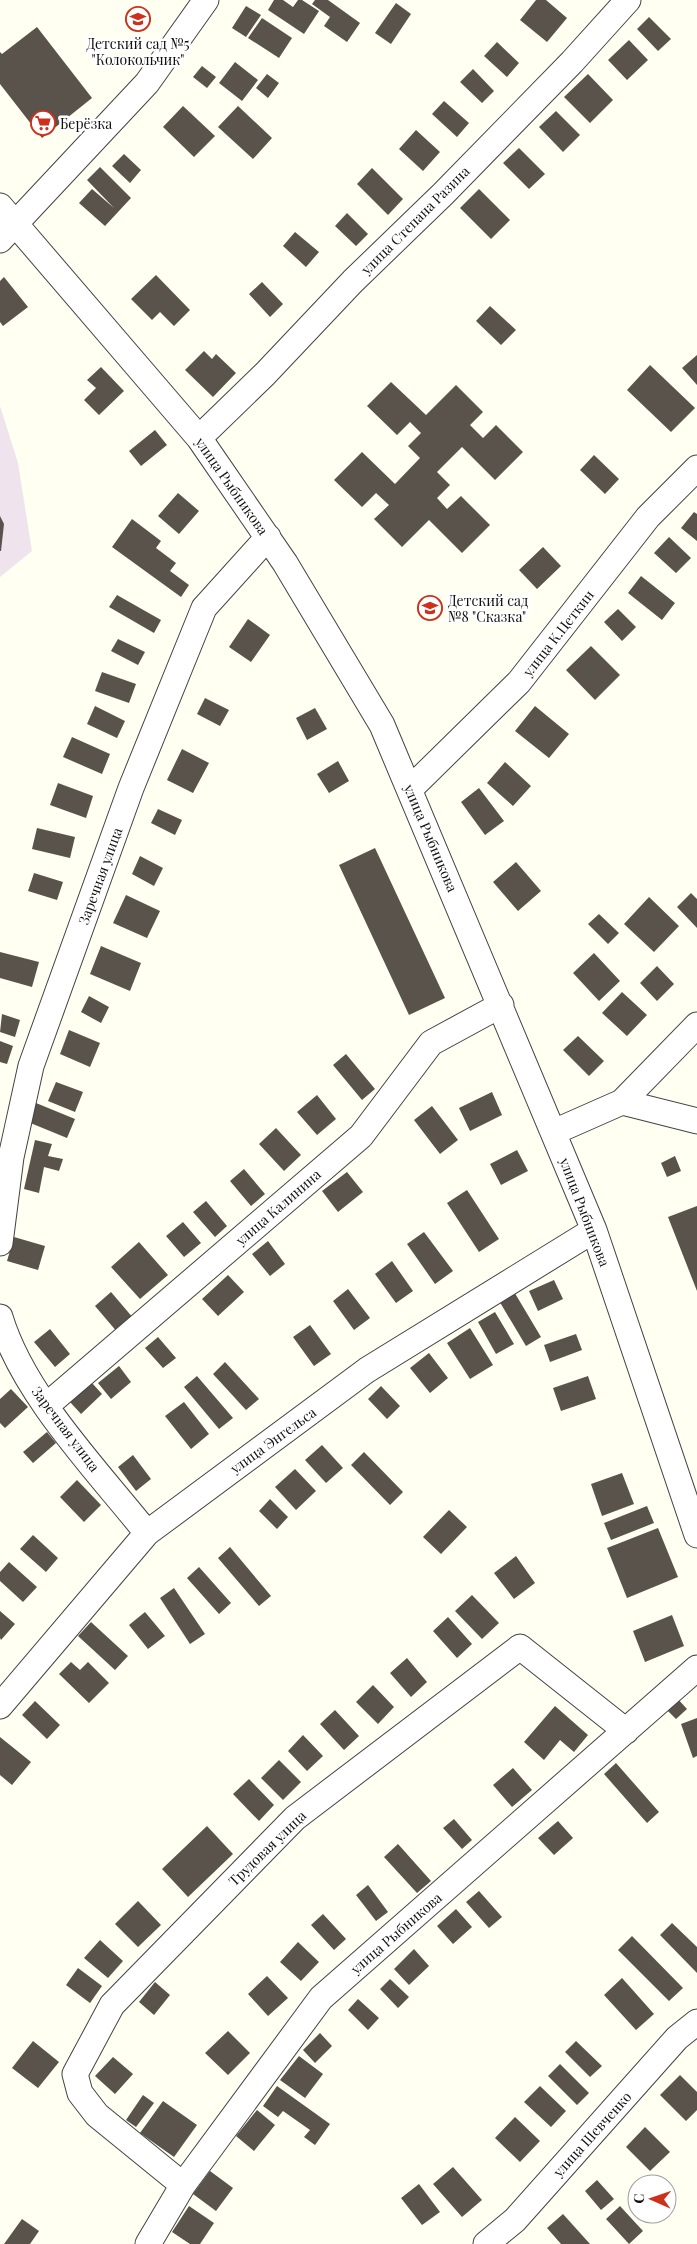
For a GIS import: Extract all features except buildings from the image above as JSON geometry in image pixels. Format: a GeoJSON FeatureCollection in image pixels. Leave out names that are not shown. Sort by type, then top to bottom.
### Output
{"type":"FeatureCollection","features":[{"type":"Feature","properties":{"kind":"street"},"geometry":{"type":"LineString","coordinates":[[5,223],[147,83],[206,0]]}},
{"type":"Feature","properties":{"kind":"street","name":"улица Степана Разина"},"geometry":{"type":"LineString","coordinates":[[200,438],[266,374],[353,281],[443,194],[572,62],[628,0]]}},
{"type":"Feature","properties":{"kind":"street","name":"улица Рыбникова"},"geometry":{"type":"LineString","coordinates":[[5,223],[200,438],[268,537],[321,620],[382,725],[594,1230],[697,1536]]}},
{"type":"Feature","properties":{"kind":"street","name":"улица К.Цеткин"},"geometry":{"type":"LineString","coordinates":[[410,789],[520,682],[648,517],[697,468]]}},
{"type":"Feature","properties":{"kind":"street","name":"Заречная улица"},"geometry":{"type":"LineString","coordinates":[[0,1243],[11,1157],[31,1066],[131,788],[204,608],[268,537]]}},
{"type":"Feature","properties":{"kind":"street","name":"улица Калинина"},"geometry":{"type":"LineString","coordinates":[[46,1406],[361,1136],[431,1043],[501,1005]]}},
{"type":"Feature","properties":{"kind":"street"},"geometry":{"type":"LineString","coordinates":[[554,1132],[622,1102],[697,1024]]}},
{"type":"Feature","properties":{"kind":"street"},"geometry":{"type":"LineString","coordinates":[[622,1102],[697,1121]]}},
{"type":"Feature","properties":{"kind":"street","name":"улица Энгельса"},"geometry":{"type":"LineString","coordinates":[[0,1706],[146,1533],[367,1370],[594,1230]]}},
{"type":"Feature","properties":{"kind":"street","name":"Заречная улица"},"geometry":{"type":"LineString","coordinates":[[0,1317],[7,1339],[46,1406],[146,1533]]}},
{"type":"Feature","properties":{"kind":"street","name":"Трудовая улица"},"geometry":{"type":"LineString","coordinates":[[183,2185],[97,2115],[80,2093],[75,2074],[112,2005],[295,1818],[520,1646],[626,1731]]}},
{"type":"Feature","properties":{"kind":"street","name":"улица Рыбникова"},"geometry":{"type":"LineString","coordinates":[[148,2244],[183,2185],[322,1998],[697,1668]]}},
{"type":"Feature","properties":{"kind":"street","name":"улица Шевченко"},"geometry":{"type":"LineString","coordinates":[[486,2244],[515,2220],[677,2038],[697,2022]]}},
{"type":"Feature","properties":{"kind":"shaded area"},"geometry":{"type":"Polygon","coordinates":[[[0,406],[18,463],[32,551],[0,577],[0,406]]]}},
{"type":"Feature","properties":{"kind":"place","name":"Детский сад №5 \"Колокольчик\""},"geometry":{"type":"Point","coordinates":[138,19]}},
{"type":"Feature","properties":{"kind":"place","name":"Берёзка"},"geometry":{"type":"Point","coordinates":[43,123]}},
{"type":"Feature","properties":{"kind":"place","name":"Детский сад №8 \"Сказка\""},"geometry":{"type":"Point","coordinates":[430,608]}}]}
